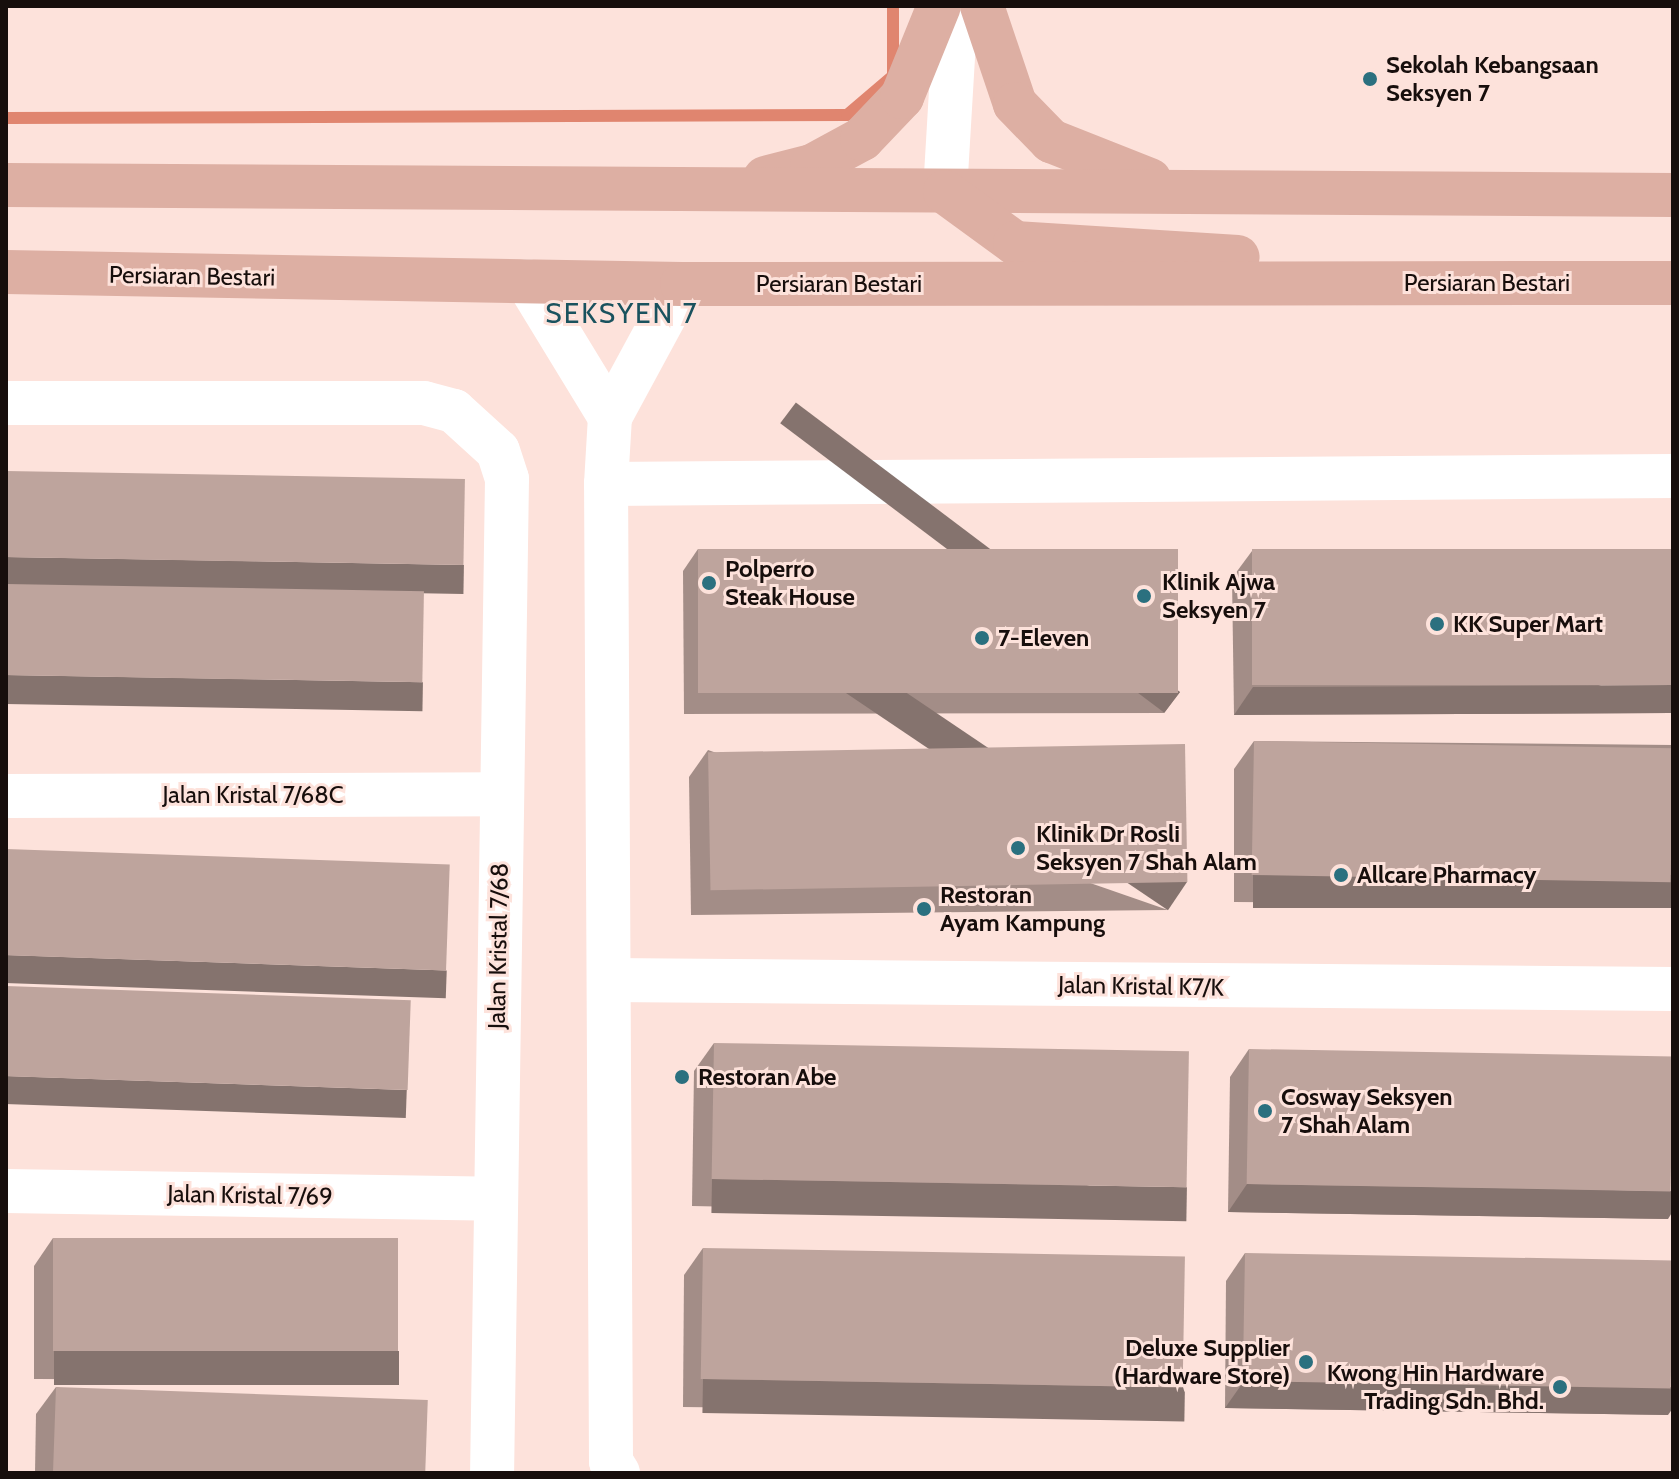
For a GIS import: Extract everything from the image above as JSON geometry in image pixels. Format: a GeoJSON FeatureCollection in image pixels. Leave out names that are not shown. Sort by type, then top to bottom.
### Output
{"type":"FeatureCollection","features":[{"type":"Feature","properties":{"kind":"main road"},"geometry":{"type":"LineString","coordinates":[[716,190],[812,166],[862,139],[902,97],[939,6]]}},
{"type":"Feature","properties":{"kind":"main road"},"geometry":{"type":"LineString","coordinates":[[982,6],[1015,104],[1051,141],[1120,173],[1200,193]]}},
{"type":"Feature","properties":{"kind":"main road"},"geometry":{"type":"LineString","coordinates":[[6,185],[1673,195]]}},
{"type":"Feature","properties":{"kind":"main road"},"geometry":{"type":"LineString","coordinates":[[945,192],[1015,243],[1491,283]]}},
{"type":"Feature","properties":{"kind":"main road","name":"Persiaran Bestari"},"geometry":{"type":"LineString","coordinates":[[6,272],[682,284],[1673,283]]}},
{"type":"Feature","properties":{"kind":"street"},"geometry":{"type":"LineString","coordinates":[[945,192],[956,6]]}},
{"type":"Feature","properties":{"kind":"street"},"geometry":{"type":"LineString","coordinates":[[527,281],[610,417]]}},
{"type":"Feature","properties":{"kind":"street"},"geometry":{"type":"LineString","coordinates":[[618,1473],[611,1462],[606,484],[610,417],[682,284]]}},
{"type":"Feature","properties":{"kind":"street","name":"Jalan Kristal 7/68"},"geometry":{"type":"LineString","coordinates":[[6,403],[424,403],[479,427],[498,451],[507,479],[492,1473]]}},
{"type":"Feature","properties":{"kind":"street"},"geometry":{"type":"LineString","coordinates":[[606,484],[1673,476]]}},
{"type":"Feature","properties":{"kind":"street","name":"Jalan Kristal 7/68C"},"geometry":{"type":"LineString","coordinates":[[6,796],[500,794]]}},
{"type":"Feature","properties":{"kind":"street","name":"Jalan Kristal K7/K"},"geometry":{"type":"LineString","coordinates":[[609,980],[1673,989]]}},
{"type":"Feature","properties":{"kind":"street","name":"Jalan Kristal 7/69"},"geometry":{"type":"LineString","coordinates":[[6,1191],[495,1199]]}},
{"type":"Feature","properties":{"kind":"building"},"geometry":{"type":"Polygon","coordinates":[[[6,471],[465,479],[463,565],[6,557],[6,471]]]}},
{"type":"Feature","properties":{"kind":"building"},"geometry":{"type":"Polygon","coordinates":[[[698,549],[1178,549],[1178,693],[698,693],[698,549]]]}},
{"type":"Feature","properties":{"kind":"building"},"geometry":{"type":"Polygon","coordinates":[[[1252,549],[1673,549],[1673,685],[1252,685],[1252,549]]]}},
{"type":"Feature","properties":{"kind":"building"},"geometry":{"type":"Polygon","coordinates":[[[6,584],[424,591],[422,682],[6,675],[6,584]]]}},
{"type":"Feature","properties":{"kind":"building"},"geometry":{"type":"Polygon","coordinates":[[[1254,741],[1673,748],[1671,882],[1252,875],[1254,741]]]}},
{"type":"Feature","properties":{"kind":"building"},"geometry":{"type":"Polygon","coordinates":[[[1185,744],[1187,882],[710,890],[708,752],[1185,744]]]}},
{"type":"Feature","properties":{"kind":"building"},"geometry":{"type":"Polygon","coordinates":[[[6,849],[450,864],[446,970],[6,955],[6,849]]]}},
{"type":"Feature","properties":{"kind":"building"},"geometry":{"type":"Polygon","coordinates":[[[6,986],[411,1000],[408,1090],[6,1076],[6,986]]]}},
{"type":"Feature","properties":{"kind":"building"},"geometry":{"type":"Polygon","coordinates":[[[714,1043],[1189,1051],[1187,1187],[712,1179],[714,1043]]]}},
{"type":"Feature","properties":{"kind":"building"},"geometry":{"type":"Polygon","coordinates":[[[1249,1049],[1673,1056],[1671,1191],[1247,1184],[1249,1049]]]}},
{"type":"Feature","properties":{"kind":"building"},"geometry":{"type":"Polygon","coordinates":[[[53,1238],[398,1238],[398,1351],[53,1351],[53,1238]]]}},
{"type":"Feature","properties":{"kind":"building"},"geometry":{"type":"Polygon","coordinates":[[[703,1248],[1185,1256],[1183,1387],[701,1379],[703,1248]]]}},
{"type":"Feature","properties":{"kind":"building"},"geometry":{"type":"Polygon","coordinates":[[[1245,1253],[1673,1260],[1671,1388],[1243,1381],[1245,1253]]]}},
{"type":"Feature","properties":{"kind":"building"},"geometry":{"type":"Polygon","coordinates":[[[56,1387],[428,1400],[425,1473],[53,1473],[56,1387]]]}},
{"type":"Feature","properties":{"kind":"waterway"},"geometry":{"type":"LineString","coordinates":[[6,118],[847,115],[893,76],[893,6]]}},
{"type":"Feature","properties":{"kind":"place","name":"Sekolah Kebangsaan Seksyen 7"},"geometry":{"type":"Point","coordinates":[1370,79]}},
{"type":"Feature","properties":{"kind":"place","name":"Polperro Steak House"},"geometry":{"type":"Point","coordinates":[709,583]}},
{"type":"Feature","properties":{"kind":"place","name":"Klinik Ajwa Seksyen 7"},"geometry":{"type":"Point","coordinates":[1144,596]}},
{"type":"Feature","properties":{"kind":"place","name":"KK Super Mart"},"geometry":{"type":"Point","coordinates":[1437,624]}},
{"type":"Feature","properties":{"kind":"place","name":"7-Eleven"},"geometry":{"type":"Point","coordinates":[982,638]}},
{"type":"Feature","properties":{"kind":"place","name":"Klinik Dr Rosli Seksyen 7 Shah Alam"},"geometry":{"type":"Point","coordinates":[1018,848]}},
{"type":"Feature","properties":{"kind":"place","name":"Allcare Pharmacy"},"geometry":{"type":"Point","coordinates":[1341,875]}},
{"type":"Feature","properties":{"kind":"place","name":"Restoran Ayam Kampung"},"geometry":{"type":"Point","coordinates":[924,909]}},
{"type":"Feature","properties":{"kind":"place","name":"Restoran Abe"},"geometry":{"type":"Point","coordinates":[682,1077]}},
{"type":"Feature","properties":{"kind":"place","name":"Cosway Seksyen 7 Shah Alam"},"geometry":{"type":"Point","coordinates":[1265,1111]}},
{"type":"Feature","properties":{"kind":"place","name":"Deluxe Supplier (Hardware Store)"},"geometry":{"type":"Point","coordinates":[1306,1362]}},
{"type":"Feature","properties":{"kind":"place","name":"Kwong Hin Hardware Trading Sdn. Bhd."},"geometry":{"type":"Point","coordinates":[1560,1387]}},
{"type":"Feature","properties":{"kind":"district","name":"SEKSYEN 7"},"geometry":{"type":"Point","coordinates":[622,313]}}]}
